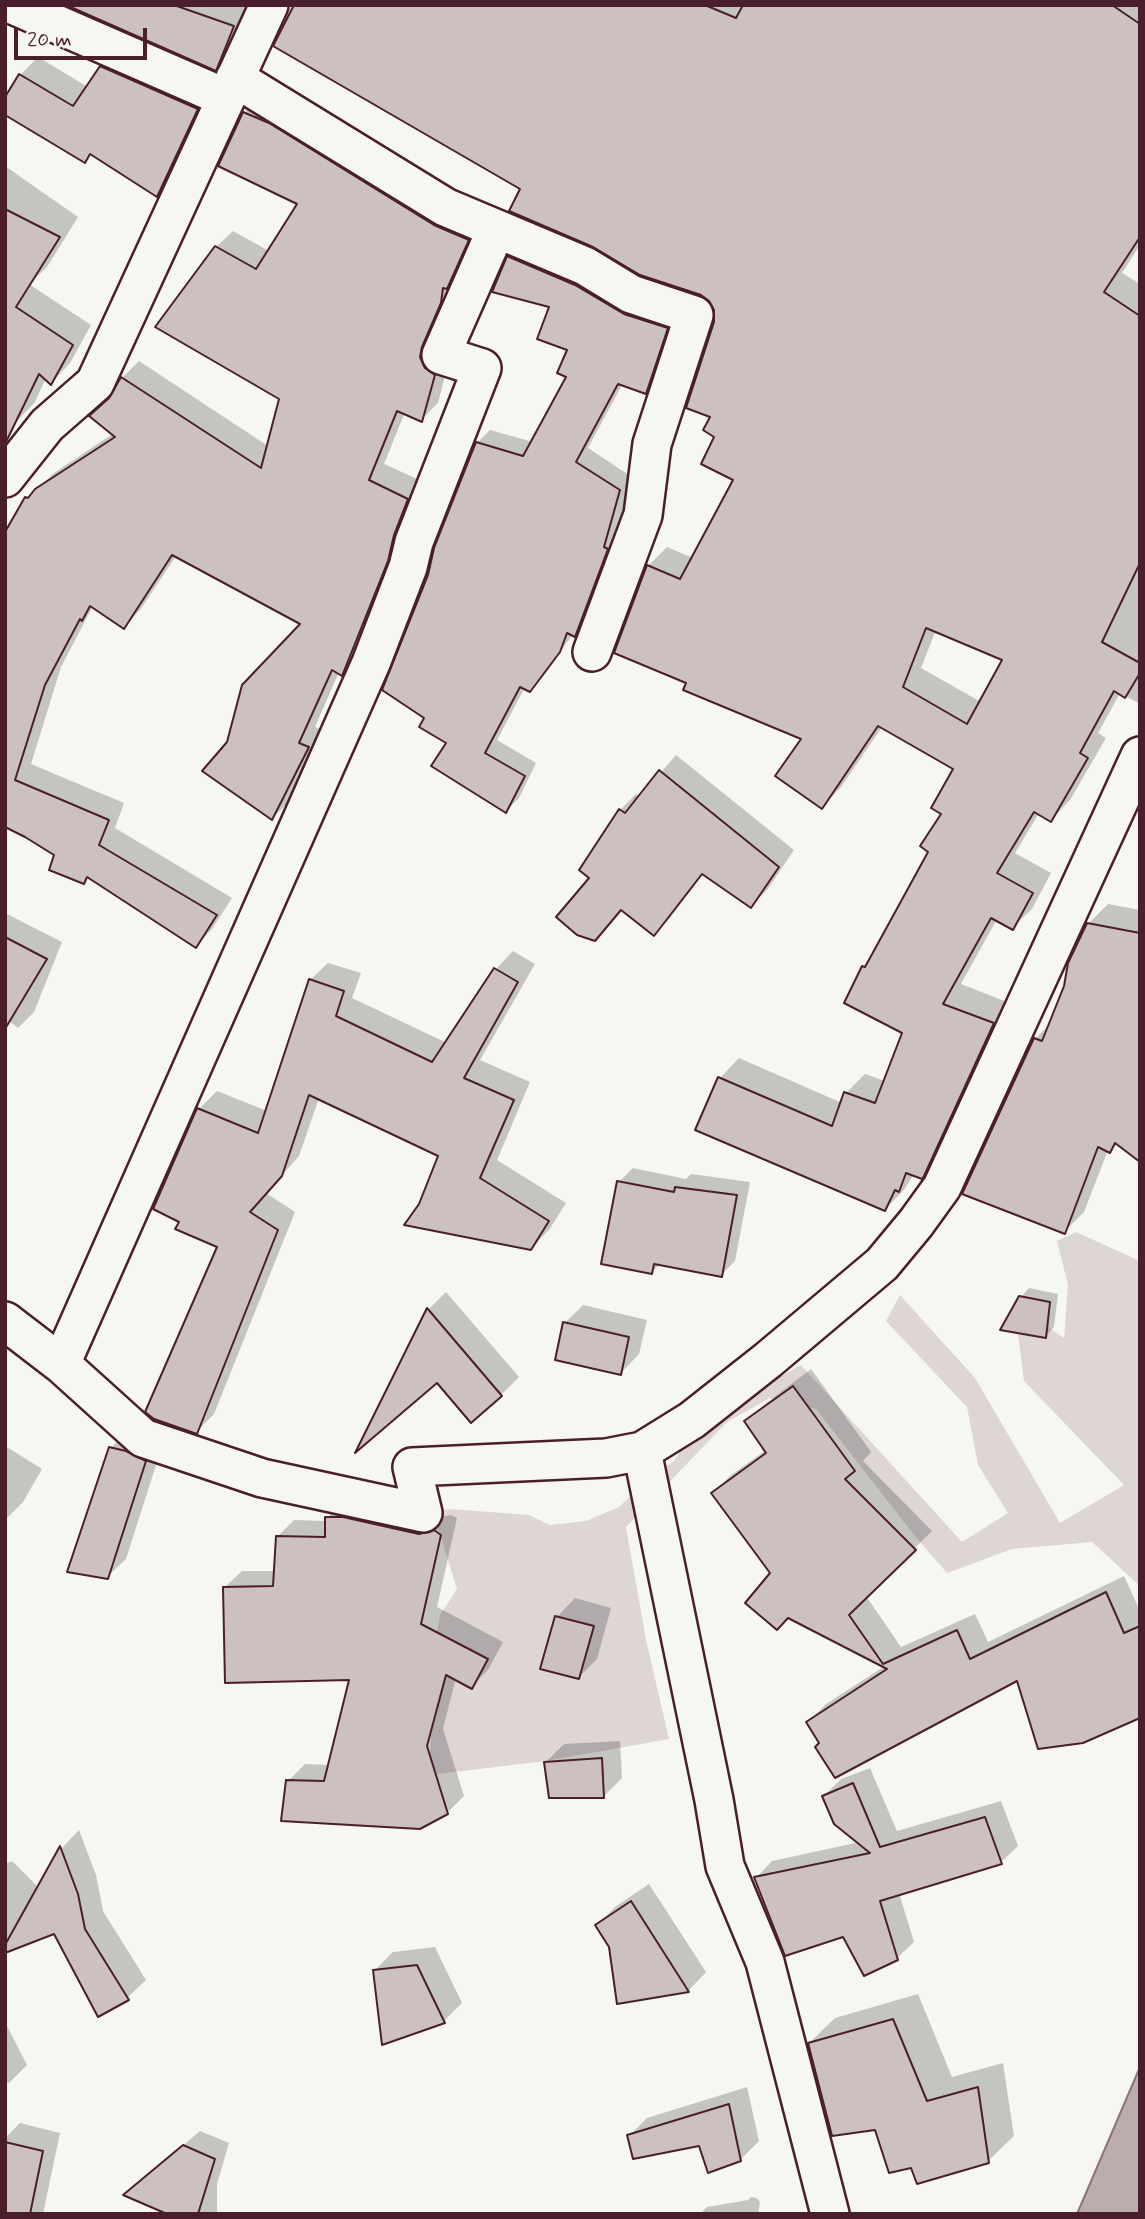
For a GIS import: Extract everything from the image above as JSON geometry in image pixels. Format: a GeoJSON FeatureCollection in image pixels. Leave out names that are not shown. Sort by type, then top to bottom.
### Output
{"type":"FeatureCollection","features":[{"type":"Feature","properties":{"kind":"street"},"geometry":{"type":"LineString","coordinates":[[13,5],[230,88],[444,207],[585,266],[631,294],[694,315],[652,444],[643,515],[592,652]]}},
{"type":"Feature","properties":{"kind":"street"},"geometry":{"type":"LineString","coordinates":[[5,478],[47,425],[95,383],[269,5]]}},
{"type":"Feature","properties":{"kind":"street"},"geometry":{"type":"LineString","coordinates":[[61,1364],[371,663],[408,567],[414,542],[482,369],[441,355],[496,230]]}},
{"type":"Feature","properties":{"kind":"street"},"geometry":{"type":"LineString","coordinates":[[5,1321],[61,1364],[143,1438],[262,1478],[422,1513],[412,1467],[606,1458],[642,1451],[692,1420],[882,1264],[942,1187],[1140,756]]}},
{"type":"Feature","properties":{"kind":"street"},"geometry":{"type":"LineString","coordinates":[[642,1451],[714,1800],[724,1866],[765,1962],[830,2214]]}},
{"type":"Feature","properties":{"kind":"shaded area"},"geometry":{"type":"Polygon","coordinates":[[[1076,1232],[1140,1261],[1140,1586],[1092,1542],[1012,1549],[947,1573],[816,1409],[770,1398],[727,1422],[626,1527],[646,1640],[669,1739],[546,1761],[429,1775],[436,1637],[440,1615],[457,1589],[439,1531],[423,1513],[451,1509],[529,1515],[550,1525],[586,1521],[619,1507],[656,1472],[673,1462],[696,1428],[746,1395],[801,1365],[962,1542],[1008,1513],[978,1465],[967,1407],[886,1321],[900,1295],[975,1378],[1060,1523],[1124,1485],[1024,1381],[1014,1304],[1064,1338],[1068,1285],[1057,1241],[1076,1232]]]}},
{"type":"Feature","properties":{"kind":"shaded area"},"geometry":{"type":"Polygon","coordinates":[[[1140,2067],[1140,2214],[1077,2214],[1140,2067]]]}},
{"type":"Feature","properties":{"kind":"building"},"geometry":{"type":"Polygon","coordinates":[[[66,5],[174,5],[234,26],[216,71],[66,5]]]}},
{"type":"Feature","properties":{"kind":"building"},"geometry":{"type":"Polygon","coordinates":[[[294,5],[705,5],[736,18],[743,5],[1112,5],[1140,24],[1140,237],[1104,292],[1140,316],[1140,563],[1102,642],[1140,663],[1140,673],[1125,698],[1114,691],[1080,753],[1088,758],[1051,822],[1034,812],[997,873],[1033,893],[1013,930],[991,918],[943,1004],[994,1023],[924,1176],[922,1179],[906,1173],[899,1192],[895,1190],[885,1211],[695,1130],[718,1077],[832,1126],[844,1092],[875,1103],[902,1033],[844,1003],[862,966],[865,967],[928,852],[920,846],[941,814],[931,808],[953,769],[878,726],[822,809],[775,776],[801,739],[683,690],[686,683],[614,653],[647,565],[680,579],[733,480],[701,464],[714,437],[703,430],[710,417],[686,408],[714,322],[714,310],[709,301],[701,295],[640,275],[593,247],[509,211],[520,189],[273,46],[294,5]],[[926,628],[903,687],[967,724],[1002,660],[926,628]]]}},
{"type":"Feature","properties":{"kind":"building"},"geometry":{"type":"Polygon","coordinates":[[[100,66],[198,109],[157,197],[90,154],[85,163],[5,115],[5,97],[19,74],[73,106],[100,66]]]}},
{"type":"Feature","properties":{"kind":"building"},"geometry":{"type":"Polygon","coordinates":[[[243,112],[269,123],[434,225],[469,240],[447,289],[443,288],[441,303],[422,347],[420,357],[425,368],[435,375],[422,422],[397,411],[369,480],[408,499],[394,535],[388,561],[342,676],[332,670],[299,743],[309,747],[272,820],[202,771],[227,742],[242,685],[300,624],[172,555],[124,629],[90,606],[82,621],[80,619],[45,685],[15,780],[109,820],[99,845],[217,915],[196,948],[87,877],[84,884],[49,870],[54,855],[5,827],[5,532],[25,497],[28,498],[35,489],[115,437],[89,416],[109,398],[121,377],[261,468],[279,399],[155,327],[215,246],[256,269],[297,204],[218,166],[243,112]]]}},
{"type":"Feature","properties":{"kind":"building"},"geometry":{"type":"Polygon","coordinates":[[[5,209],[60,237],[16,307],[73,345],[51,385],[39,374],[5,444],[5,209]]]}},
{"type":"Feature","properties":{"kind":"building"},"geometry":{"type":"Polygon","coordinates":[[[507,256],[575,285],[624,314],[668,328],[646,394],[618,384],[576,462],[620,490],[604,547],[608,549],[575,637],[567,633],[560,652],[530,692],[520,687],[485,753],[525,776],[506,813],[431,766],[446,743],[419,727],[424,718],[382,690],[428,575],[434,548],[476,442],[523,456],[566,377],[557,373],[567,350],[537,339],[549,307],[492,292],[507,256]]]}},
{"type":"Feature","properties":{"kind":"building"},"geometry":{"type":"Polygon","coordinates":[[[659,770],[779,867],[751,908],[702,874],[654,936],[621,910],[595,941],[577,935],[556,917],[589,878],[579,870],[619,809],[625,813],[659,770]]]}},
{"type":"Feature","properties":{"kind":"building"},"geometry":{"type":"Polygon","coordinates":[[[1087,923],[1140,933],[1140,1162],[1115,1143],[1110,1153],[1098,1147],[1065,1234],[962,1194],[1034,1038],[1042,1041],[1064,986],[1068,963],[1087,923]]]}},
{"type":"Feature","properties":{"kind":"building"},"geometry":{"type":"Polygon","coordinates":[[[5,937],[47,959],[5,1029],[5,937]]]}},
{"type":"Feature","properties":{"kind":"building"},"geometry":{"type":"Polygon","coordinates":[[[494,968],[518,982],[464,1078],[514,1100],[480,1178],[549,1221],[531,1250],[404,1225],[419,1204],[438,1156],[309,1095],[282,1176],[250,1212],[278,1230],[197,1434],[154,1419],[145,1412],[217,1247],[175,1229],[179,1222],[153,1209],[197,1108],[258,1133],[309,979],[344,991],[336,1016],[432,1062],[494,968]]]}},
{"type":"Feature","properties":{"kind":"building"},"geometry":{"type":"Polygon","coordinates":[[[617,1181],[674,1192],[675,1187],[737,1195],[722,1277],[654,1264],[652,1274],[601,1264],[617,1181]]]}},
{"type":"Feature","properties":{"kind":"building"},"geometry":{"type":"Polygon","coordinates":[[[1019,1296],[1050,1302],[1046,1338],[1000,1330],[1019,1296]]]}},
{"type":"Feature","properties":{"kind":"building"},"geometry":{"type":"Polygon","coordinates":[[[427,1308],[502,1396],[471,1423],[437,1383],[355,1453],[427,1308]]]}},
{"type":"Feature","properties":{"kind":"building"},"geometry":{"type":"Polygon","coordinates":[[[563,1322],[629,1337],[621,1375],[555,1360],[563,1322]]]}},
{"type":"Feature","properties":{"kind":"building"},"geometry":{"type":"Polygon","coordinates":[[[793,1386],[855,1471],[845,1479],[916,1550],[849,1615],[883,1664],[957,1630],[970,1659],[1106,1592],[1124,1633],[1140,1626],[1140,1718],[1083,1743],[1038,1749],[1017,1681],[835,1778],[815,1747],[819,1743],[806,1722],[887,1669],[788,1618],[777,1630],[745,1603],[770,1573],[711,1493],[766,1453],[744,1421],[793,1386]]]}},
{"type":"Feature","properties":{"kind":"building"},"geometry":{"type":"Polygon","coordinates":[[[109,1447],[126,1451],[146,1461],[108,1579],[67,1572],[109,1447]]]}},
{"type":"Feature","properties":{"kind":"building"},"geometry":{"type":"Polygon","coordinates":[[[325,1517],[343,1517],[419,1534],[434,1530],[441,1535],[421,1624],[488,1659],[472,1689],[446,1675],[427,1746],[448,1814],[420,1829],[281,1821],[286,1780],[324,1781],[349,1680],[225,1683],[223,1587],[273,1586],[276,1536],[325,1537],[325,1517]]]}},
{"type":"Feature","properties":{"kind":"building"},"geometry":{"type":"Polygon","coordinates":[[[555,1616],[594,1626],[579,1679],[540,1669],[555,1616]]]}},
{"type":"Feature","properties":{"kind":"building"},"geometry":{"type":"Polygon","coordinates":[[[602,1758],[604,1798],[549,1798],[544,1762],[602,1758]]]}},
{"type":"Feature","properties":{"kind":"building"},"geometry":{"type":"Polygon","coordinates":[[[853,1783],[880,1847],[985,1817],[1002,1864],[880,1901],[898,1960],[864,1976],[843,1937],[785,1956],[754,1877],[870,1853],[834,1824],[822,1796],[853,1783]]]}},
{"type":"Feature","properties":{"kind":"building"},"geometry":{"type":"Polygon","coordinates":[[[60,1846],[78,1894],[85,1929],[129,2000],[98,2017],[54,1934],[5,1953],[5,1945],[60,1846]]]}},
{"type":"Feature","properties":{"kind":"building"},"geometry":{"type":"Polygon","coordinates":[[[631,1901],[689,1992],[617,2004],[609,1947],[595,1925],[631,1901]]]}},
{"type":"Feature","properties":{"kind":"building"},"geometry":{"type":"Polygon","coordinates":[[[417,1965],[445,2023],[382,2045],[373,1970],[417,1965]]]}},
{"type":"Feature","properties":{"kind":"building"},"geometry":{"type":"Polygon","coordinates":[[[893,2019],[927,2101],[978,2087],[989,2163],[917,2184],[911,2168],[889,2173],[875,2130],[832,2136],[808,2043],[893,2019]]]}},
{"type":"Feature","properties":{"kind":"building"},"geometry":{"type":"Polygon","coordinates":[[[729,2104],[741,2161],[708,2173],[699,2146],[633,2159],[627,2135],[729,2104]]]}},
{"type":"Feature","properties":{"kind":"building"},"geometry":{"type":"Polygon","coordinates":[[[5,2142],[43,2151],[30,2214],[5,2214],[5,2142]]]}},
{"type":"Feature","properties":{"kind":"building"},"geometry":{"type":"Polygon","coordinates":[[[183,2145],[215,2159],[198,2214],[167,2214],[123,2195],[183,2145]]]}}]}
